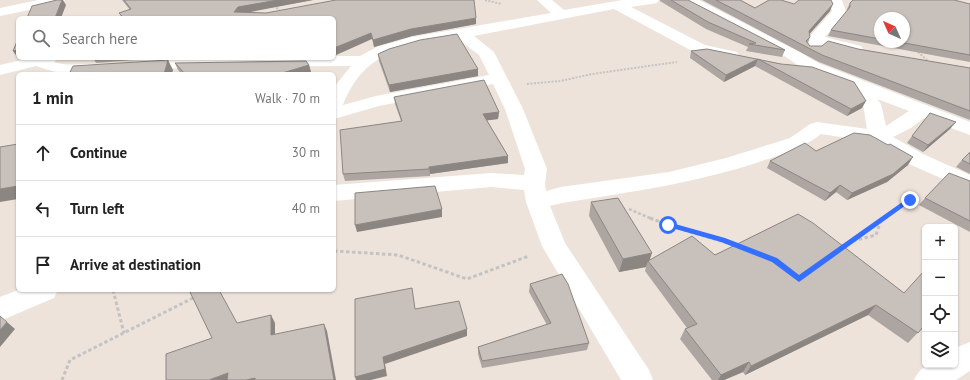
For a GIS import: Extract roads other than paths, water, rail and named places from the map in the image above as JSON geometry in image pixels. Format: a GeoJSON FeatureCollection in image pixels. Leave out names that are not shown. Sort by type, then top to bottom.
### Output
{"type":"FeatureCollection","features":[{"type":"Feature","properties":{"kind":"street"},"geometry":{"type":"LineString","coordinates":[[0,12],[58,0]]}},
{"type":"Feature","properties":{"kind":"street"},"geometry":{"type":"LineString","coordinates":[[544,0],[561,15]]}},
{"type":"Feature","properties":{"kind":"street"},"geometry":{"type":"LineString","coordinates":[[336,100],[340,91],[363,61],[383,50],[412,42],[616,5],[652,0]]}},
{"type":"Feature","properties":{"kind":"street"},"geometry":{"type":"LineString","coordinates":[[689,0],[792,54],[812,67],[970,129]]}},
{"type":"Feature","properties":{"kind":"street"},"geometry":{"type":"LineString","coordinates":[[792,54],[805,47],[815,48],[817,45],[816,39],[839,12],[835,0]]}},
{"type":"Feature","properties":{"kind":"street"},"geometry":{"type":"LineString","coordinates":[[616,5],[700,49],[749,58]]}},
{"type":"Feature","properties":{"kind":"street"},"geometry":{"type":"LineString","coordinates":[[462,34],[486,52],[514,109],[536,169],[535,192],[554,246],[638,380]]}},
{"type":"Feature","properties":{"kind":"street"},"geometry":{"type":"LineString","coordinates":[[816,39],[869,51]]}},
{"type":"Feature","properties":{"kind":"street"},"geometry":{"type":"LineString","coordinates":[[0,70],[45,60],[46,66],[70,71],[194,62],[363,61]]}},
{"type":"Feature","properties":{"kind":"street"},"geometry":{"type":"LineString","coordinates":[[778,64],[812,67]]}},
{"type":"Feature","properties":{"kind":"street"},"geometry":{"type":"LineString","coordinates":[[336,112],[376,101],[501,82]]}},
{"type":"Feature","properties":{"kind":"street"},"geometry":{"type":"LineString","coordinates":[[858,86],[872,104],[878,137]]}},
{"type":"Feature","properties":{"kind":"street"},"geometry":{"type":"LineString","coordinates":[[878,137],[904,124],[921,111]]}},
{"type":"Feature","properties":{"kind":"street"},"geometry":{"type":"LineString","coordinates":[[336,193],[491,180],[535,192],[561,195],[669,179],[731,164],[797,142],[817,128],[878,137],[916,159],[970,184]]}},
{"type":"Feature","properties":{"kind":"street"},"geometry":{"type":"LineString","coordinates":[[0,309],[40,292]]}},
{"type":"Feature","properties":{"kind":"street"},"geometry":{"type":"LineString","coordinates":[[929,380],[970,355]]}}]}
